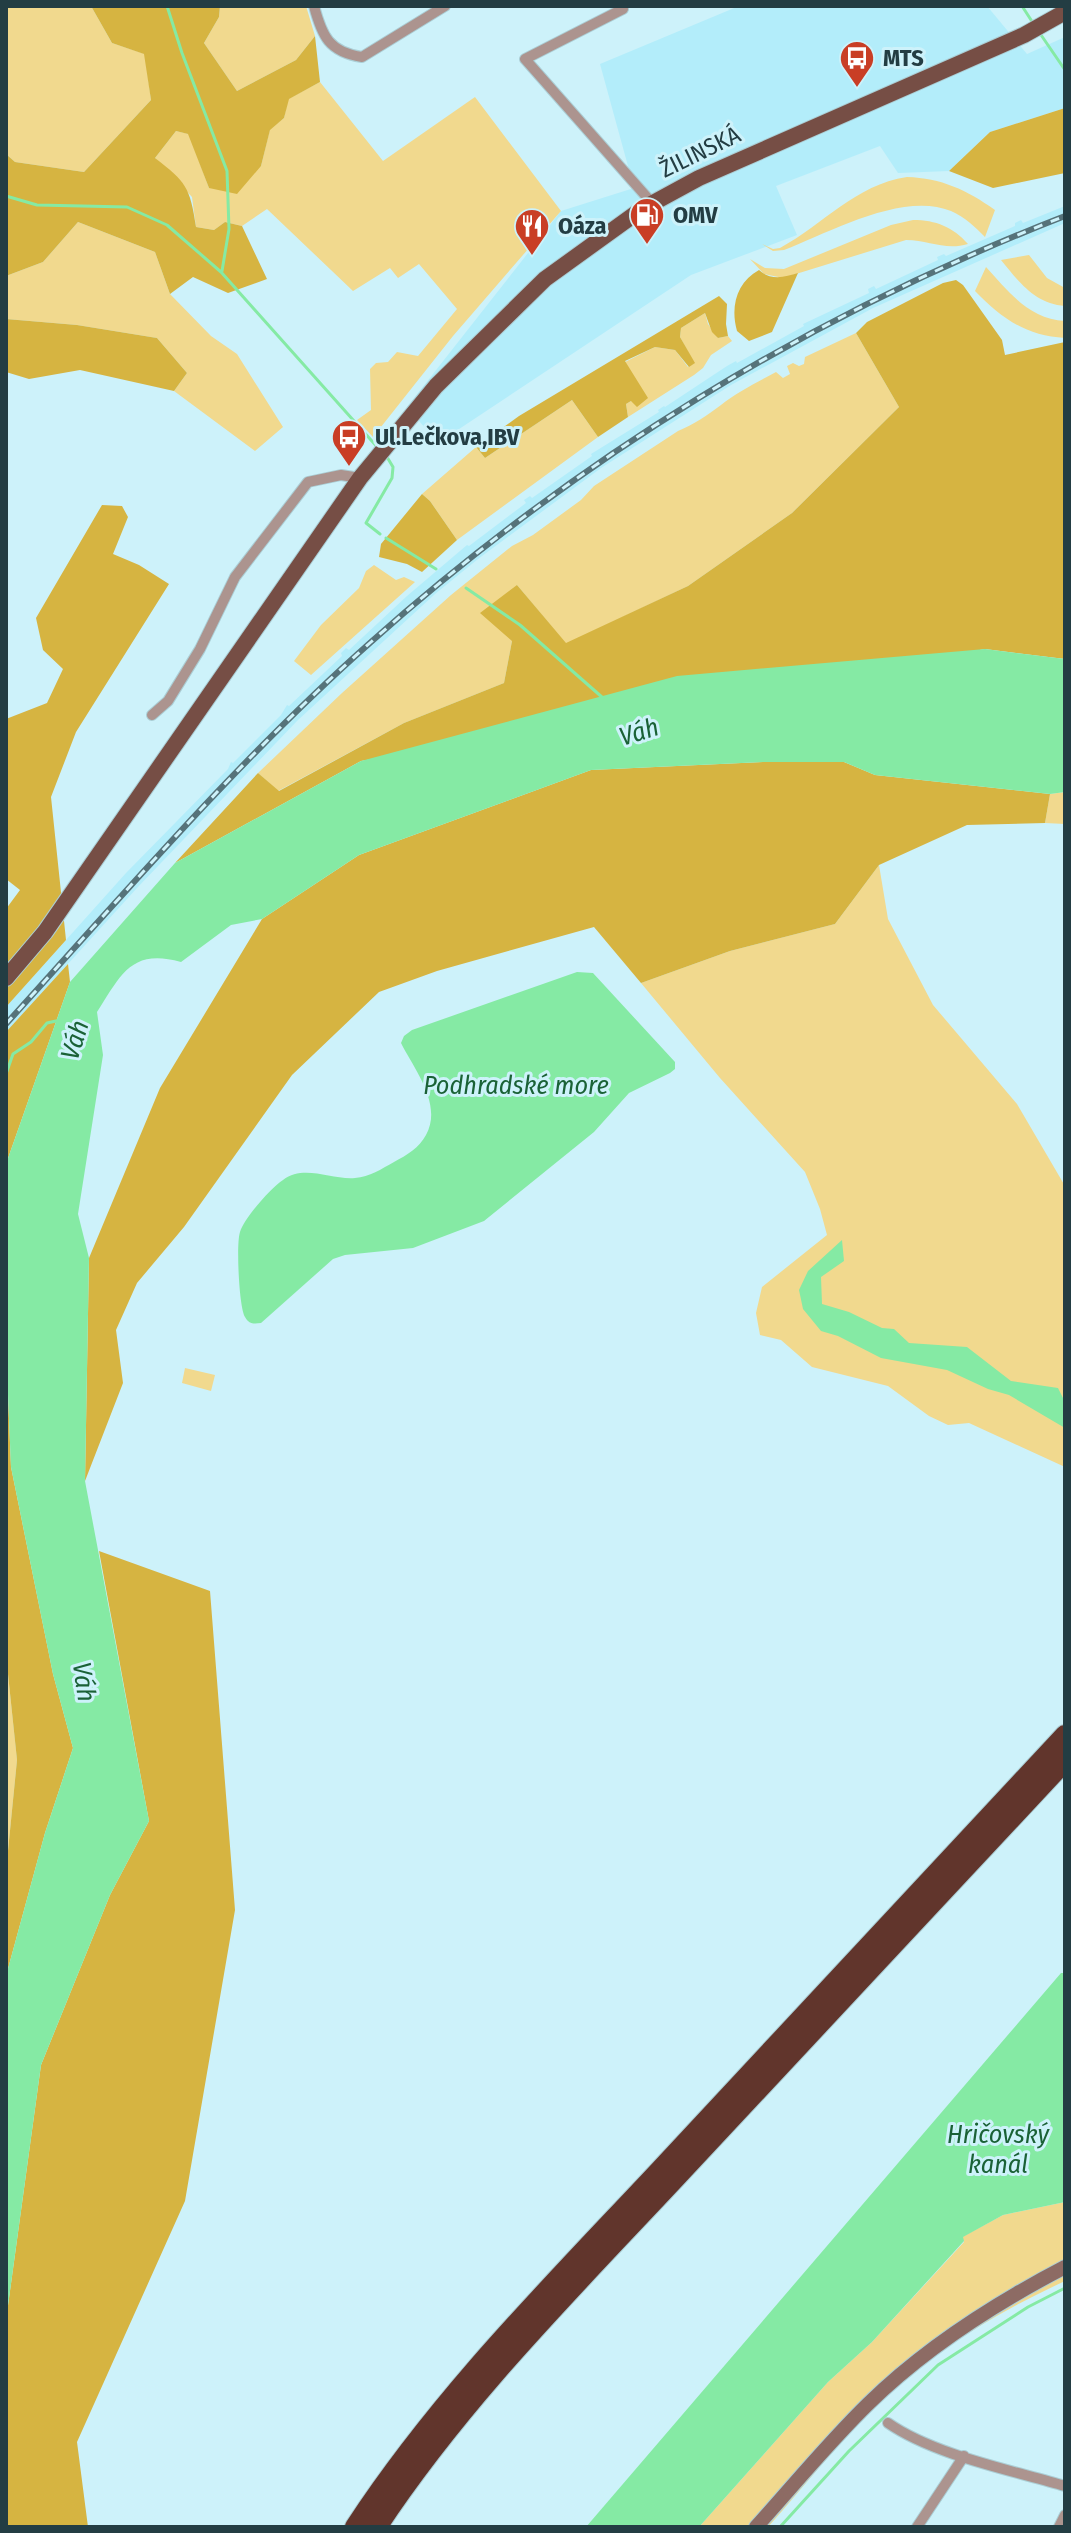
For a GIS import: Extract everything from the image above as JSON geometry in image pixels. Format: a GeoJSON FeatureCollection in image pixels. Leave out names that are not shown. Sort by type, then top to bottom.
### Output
{"type":"FeatureCollection","features":[{"type":"Feature","properties":{"kind":"highway"},"geometry":{"type":"LineString","coordinates":[[355,2527],[424,2431],[466,2381],[1065,1735]]}},
{"type":"Feature","properties":{"kind":"highway"},"geometry":{"type":"LineString","coordinates":[[377,2527],[459,2416],[583,2277],[1065,1761]]}},
{"type":"Feature","properties":{"kind":"main road","name":"ŽILINSKÁ"},"geometry":{"type":"LineString","coordinates":[[6,978],[45,932],[360,478],[436,386],[507,314],[557,270],[652,203],[729,164],[1024,35],[1065,12]]}},
{"type":"Feature","properties":{"kind":"main road"},"geometry":{"type":"LineString","coordinates":[[756,2527],[868,2403],[936,2346],[1016,2292],[1065,2267]]}},
{"type":"Feature","properties":{"kind":"street"},"geometry":{"type":"LineString","coordinates":[[314,6],[322,34],[348,55],[362,57],[445,6]]}},
{"type":"Feature","properties":{"kind":"street"},"geometry":{"type":"LineString","coordinates":[[623,9],[525,59],[652,203]]}},
{"type":"Feature","properties":{"kind":"street"},"geometry":{"type":"LineString","coordinates":[[152,715],[168,701],[200,649],[235,577],[308,482],[341,475],[360,478]]}},
{"type":"Feature","properties":{"kind":"street"},"geometry":{"type":"LineString","coordinates":[[888,2423],[903,2434],[964,2456],[1065,2486]]}},
{"type":"Feature","properties":{"kind":"street"},"geometry":{"type":"LineString","coordinates":[[917,2527],[964,2456]]}},
{"type":"Feature","properties":{"kind":"street"},"geometry":{"type":"LineString","coordinates":[[1059,2527],[1065,2515]]}},
{"type":"Feature","properties":{"kind":"shaded area"},"geometry":{"type":"Polygon","coordinates":[[[6,6],[91,6],[112,43],[145,54],[151,100],[84,172],[15,162],[6,154],[6,6]]]}},
{"type":"Feature","properties":{"kind":"shaded area"},"geometry":{"type":"Polygon","coordinates":[[[91,6],[220,6],[219,17],[204,43],[237,91],[296,60],[315,36],[320,82],[289,99],[284,118],[270,130],[261,166],[237,194],[209,188],[188,134],[176,131],[155,158],[185,186],[196,227],[214,230],[225,222],[242,226],[267,279],[228,293],[193,277],[170,294],[155,252],[78,222],[43,262],[6,276],[6,154],[15,162],[84,172],[151,100],[144,54],[112,43],[91,6]]]}},
{"type":"Feature","properties":{"kind":"shaded area"},"geometry":{"type":"Polygon","coordinates":[[[220,6],[306,6],[315,36],[296,60],[237,91],[204,43],[219,17],[220,6]]]}},
{"type":"Feature","properties":{"kind":"shaded area"},"geometry":{"type":"Polygon","coordinates":[[[739,6],[987,6],[1027,54],[1065,37],[1065,108],[990,132],[949,171],[898,173],[880,146],[776,186],[797,235],[691,275],[438,443],[407,407],[561,211],[634,188],[600,64],[739,6]]]}},
{"type":"Feature","properties":{"kind":"shaded area"},"geometry":{"type":"Polygon","coordinates":[[[320,82],[383,161],[475,97],[561,211],[453,336],[373,437],[357,420],[371,410],[370,369],[376,363],[388,362],[397,352],[418,356],[457,309],[419,264],[398,278],[390,268],[353,291],[267,209],[242,226],[225,222],[214,230],[196,227],[192,197],[155,158],[176,131],[189,134],[209,188],[261,166],[270,129],[284,118],[288,99],[320,82]]]}},
{"type":"Feature","properties":{"kind":"shaded area"},"geometry":{"type":"Polygon","coordinates":[[[1065,108],[1065,173],[993,188],[949,171],[990,132],[1065,108]]]}},
{"type":"Feature","properties":{"kind":"shaded area"},"geometry":{"type":"Polygon","coordinates":[[[907,177],[953,186],[995,210],[985,237],[951,211],[932,206],[911,206],[867,216],[784,250],[773,251],[762,244],[773,249],[780,248],[871,188],[907,177]]]}},
{"type":"Feature","properties":{"kind":"shaded area"},"geometry":{"type":"Polygon","coordinates":[[[1065,206],[1065,223],[873,308],[731,385],[601,468],[478,559],[435,594],[298,720],[137,888],[6,1032],[6,1007],[126,873],[228,769],[231,762],[281,715],[287,705],[342,656],[346,648],[349,650],[467,545],[526,503],[524,500],[530,496],[532,498],[591,454],[727,366],[803,324],[869,293],[868,289],[874,286],[876,289],[938,260],[937,257],[1015,226],[1021,220],[1023,223],[1065,206]]]}},
{"type":"Feature","properties":{"kind":"shaded area"},"geometry":{"type":"Polygon","coordinates":[[[913,220],[944,226],[968,244],[944,246],[906,240],[783,278],[764,274],[750,259],[765,268],[784,269],[891,225],[913,220]]]}},
{"type":"Feature","properties":{"kind":"shaded area"},"geometry":{"type":"Polygon","coordinates":[[[78,222],[155,252],[170,294],[211,336],[237,354],[283,427],[255,451],[174,391],[187,373],[157,338],[77,325],[6,319],[6,276],[43,262],[78,222]]]}},
{"type":"Feature","properties":{"kind":"shaded area"},"geometry":{"type":"Polygon","coordinates":[[[1029,255],[1047,278],[1065,288],[1065,306],[1036,296],[1001,260],[1029,255]]]}},
{"type":"Feature","properties":{"kind":"shaded area"},"geometry":{"type":"Polygon","coordinates":[[[986,267],[1030,310],[1065,321],[1065,338],[1038,334],[1015,324],[985,301],[975,291],[986,267]]]}},
{"type":"Feature","properties":{"kind":"shaded area"},"geometry":{"type":"Polygon","coordinates":[[[759,270],[773,277],[798,273],[772,332],[749,341],[737,331],[735,304],[745,281],[759,270]]]}},
{"type":"Feature","properties":{"kind":"shaded area"},"geometry":{"type":"Polygon","coordinates":[[[956,280],[963,285],[1002,340],[1005,355],[1065,342],[1065,659],[985,649],[361,761],[175,863],[258,773],[279,791],[404,723],[504,683],[512,641],[480,613],[517,585],[566,643],[688,586],[792,513],[899,407],[856,333],[867,322],[943,283],[956,280]]]}},
{"type":"Feature","properties":{"kind":"shaded area"},"geometry":{"type":"Polygon","coordinates":[[[719,296],[727,304],[728,336],[718,338],[712,332],[705,313],[681,328],[680,337],[695,363],[689,367],[675,350],[655,347],[625,361],[648,398],[637,407],[631,401],[626,404],[628,417],[598,437],[572,400],[485,458],[476,447],[519,416],[719,296]]]}},
{"type":"Feature","properties":{"kind":"shaded area"},"geometry":{"type":"Polygon","coordinates":[[[705,313],[708,324],[718,338],[728,336],[732,341],[711,355],[694,375],[628,417],[626,404],[631,401],[625,362],[655,347],[675,350],[688,367],[694,363],[680,337],[681,328],[705,313]]]}},
{"type":"Feature","properties":{"kind":"shaded area"},"geometry":{"type":"Polygon","coordinates":[[[6,319],[77,325],[157,338],[187,373],[174,391],[80,370],[29,379],[6,372],[6,319]]]}},
{"type":"Feature","properties":{"kind":"shaded area"},"geometry":{"type":"Polygon","coordinates":[[[856,333],[899,407],[792,513],[688,586],[566,644],[517,585],[512,641],[504,683],[404,723],[278,791],[258,773],[451,595],[512,546],[533,535],[581,500],[594,486],[741,391],[776,372],[783,378],[790,374],[787,366],[804,364],[805,357],[856,333]]]}},
{"type":"Feature","properties":{"kind":"shaded area"},"geometry":{"type":"Polygon","coordinates":[[[572,400],[598,437],[457,540],[422,494],[476,447],[485,458],[572,400]]]}},
{"type":"Feature","properties":{"kind":"shaded area"},"geometry":{"type":"Polygon","coordinates":[[[422,494],[457,540],[422,572],[407,564],[379,557],[381,544],[422,494]]]}},
{"type":"Feature","properties":{"kind":"shaded area"},"geometry":{"type":"Polygon","coordinates":[[[102,505],[122,506],[128,517],[113,554],[139,565],[169,584],[76,732],[51,797],[66,940],[6,1007],[6,909],[20,890],[6,879],[6,719],[47,703],[63,669],[43,650],[36,618],[102,505]]]}},
{"type":"Feature","properties":{"kind":"shaded area"},"geometry":{"type":"Polygon","coordinates":[[[374,565],[396,580],[404,577],[415,582],[311,675],[294,661],[321,625],[359,588],[366,571],[374,565]]]}},
{"type":"Feature","properties":{"kind":"shaded area"},"geometry":{"type":"Polygon","coordinates":[[[763,762],[844,762],[875,775],[1050,794],[1045,823],[967,825],[879,865],[835,924],[730,951],[641,983],[594,927],[437,971],[379,992],[292,1075],[184,1227],[137,1283],[116,1330],[123,1383],[85,1481],[89,1258],[160,1088],[262,919],[359,855],[591,770],[763,762]]]}},
{"type":"Feature","properties":{"kind":"shaded area"},"geometry":{"type":"Polygon","coordinates":[[[1065,792],[1065,824],[1045,823],[1050,794],[1065,792]]]}},
{"type":"Feature","properties":{"kind":"shaded area"},"geometry":{"type":"Polygon","coordinates":[[[879,865],[888,919],[933,1005],[1017,1104],[1065,1186],[1065,1467],[969,1423],[948,1425],[929,1416],[888,1386],[812,1367],[781,1340],[760,1335],[756,1313],[762,1287],[827,1235],[820,1209],[805,1172],[720,1078],[641,983],[730,951],[835,924],[879,865]]]}},
{"type":"Feature","properties":{"kind":"shaded area"},"geometry":{"type":"Polygon","coordinates":[[[68,964],[70,982],[6,1164],[6,1032],[68,964]]]}},
{"type":"Feature","properties":{"kind":"shaded area"},"geometry":{"type":"Polygon","coordinates":[[[6,1346],[11,1467],[53,1674],[73,1748],[45,1833],[6,1976],[6,1871],[17,1760],[6,1655],[6,1346]]]}},
{"type":"Feature","properties":{"kind":"shaded area"},"geometry":{"type":"Polygon","coordinates":[[[185,1368],[215,1375],[211,1391],[182,1383],[185,1368]]]}},
{"type":"Feature","properties":{"kind":"shaded area"},"geometry":{"type":"Polygon","coordinates":[[[99,1551],[210,1591],[235,1910],[185,2201],[77,2442],[88,2527],[6,2527],[6,2320],[41,2065],[110,1895],[149,1821],[99,1551]]]}},
{"type":"Feature","properties":{"kind":"shaded area"},"geometry":{"type":"Polygon","coordinates":[[[6,1655],[17,1760],[6,1871],[6,1655]]]}},
{"type":"Feature","properties":{"kind":"shaded area"},"geometry":{"type":"Polygon","coordinates":[[[1065,2202],[1065,2281],[969,2333],[924,2364],[853,2430],[768,2527],[699,2527],[828,2382],[872,2342],[964,2242],[962,2237],[1003,2215],[1065,2202]]]}},
{"type":"Feature","properties":{"kind":"water","name":"Váh"},"geometry":{"type":"Polygon","coordinates":[[[985,649],[1065,659],[1065,792],[1050,794],[875,775],[844,762],[763,762],[591,770],[359,855],[262,919],[231,925],[181,962],[150,959],[139,962],[121,976],[97,1012],[103,1055],[78,1214],[89,1258],[85,1481],[149,1821],[110,1895],[41,2065],[6,2320],[6,1976],[45,1833],[73,1748],[53,1674],[11,1467],[6,1346],[6,1164],[70,982],[175,863],[361,761],[677,676],[985,649]]]}},
{"type":"Feature","properties":{"kind":"water","name":"Podhradské more"},"geometry":{"type":"Polygon","coordinates":[[[577,972],[593,973],[675,1062],[675,1069],[629,1093],[594,1132],[484,1221],[413,1248],[333,1259],[261,1323],[248,1321],[243,1311],[240,1289],[239,1239],[247,1219],[265,1196],[283,1180],[300,1173],[346,1178],[371,1174],[408,1154],[426,1135],[431,1111],[429,1099],[401,1043],[404,1036],[412,1030],[577,972]]]}},
{"type":"Feature","properties":{"kind":"water"},"geometry":{"type":"Polygon","coordinates":[[[842,1240],[844,1261],[821,1277],[822,1304],[849,1312],[882,1328],[894,1329],[909,1343],[967,1347],[1011,1381],[1058,1388],[1065,1402],[1065,1428],[1009,1395],[947,1370],[881,1358],[838,1336],[821,1331],[803,1309],[799,1290],[808,1271],[842,1240]]]}},
{"type":"Feature","properties":{"kind":"water","name":"Hričovský kanál"},"geometry":{"type":"Polygon","coordinates":[[[1061,1973],[1065,1973],[1065,2202],[1003,2215],[963,2237],[964,2241],[872,2342],[828,2382],[699,2527],[586,2527],[1061,1973]]]}},
{"type":"Feature","properties":{"kind":"waterway"},"geometry":{"type":"LineString","coordinates":[[167,6],[227,171],[229,229],[222,271]]}},
{"type":"Feature","properties":{"kind":"waterway"},"geometry":{"type":"LineString","coordinates":[[1022,6],[1033,23]]}},
{"type":"Feature","properties":{"kind":"waterway"},"geometry":{"type":"LineString","coordinates":[[1039,32],[1065,70]]}},
{"type":"Feature","properties":{"kind":"waterway"},"geometry":{"type":"LineString","coordinates":[[6,196],[37,205],[127,207],[167,225],[221,272],[379,449]]}},
{"type":"Feature","properties":{"kind":"waterway"},"geometry":{"type":"LineString","coordinates":[[380,534],[366,523],[392,478],[393,467],[387,457]]}},
{"type":"Feature","properties":{"kind":"waterway"},"geometry":{"type":"LineString","coordinates":[[386,538],[436,569]]}},
{"type":"Feature","properties":{"kind":"waterway"},"geometry":{"type":"LineString","coordinates":[[466,588],[520,625],[603,698]]}},
{"type":"Feature","properties":{"kind":"waterway","name":"Váh"},"geometry":{"type":"LineString","coordinates":[[6,1074],[13,1054],[31,1042],[47,1023],[56,1021]]}},
{"type":"Feature","properties":{"kind":"waterway"},"geometry":{"type":"LineString","coordinates":[[780,2527],[849,2451],[938,2365],[1028,2307],[1065,2288]]}},
{"type":"Feature","properties":{"kind":"railway"},"geometry":{"type":"LineString","coordinates":[[6,1024],[183,828],[322,687],[449,576],[530,513],[613,453],[787,346],[970,255],[1065,216]]}},
{"type":"Feature","properties":{"kind":"place","name":"MTS"},"geometry":{"type":"Point","coordinates":[857,89]}},
{"type":"Feature","properties":{"kind":"place","name":"OMV"},"geometry":{"type":"Point","coordinates":[647,246]}},
{"type":"Feature","properties":{"kind":"place","name":"Oáza"},"geometry":{"type":"Point","coordinates":[532,257]}},
{"type":"Feature","properties":{"kind":"place","name":"Ul.Lečkova,IBV"},"geometry":{"type":"Point","coordinates":[349,468]}}]}
